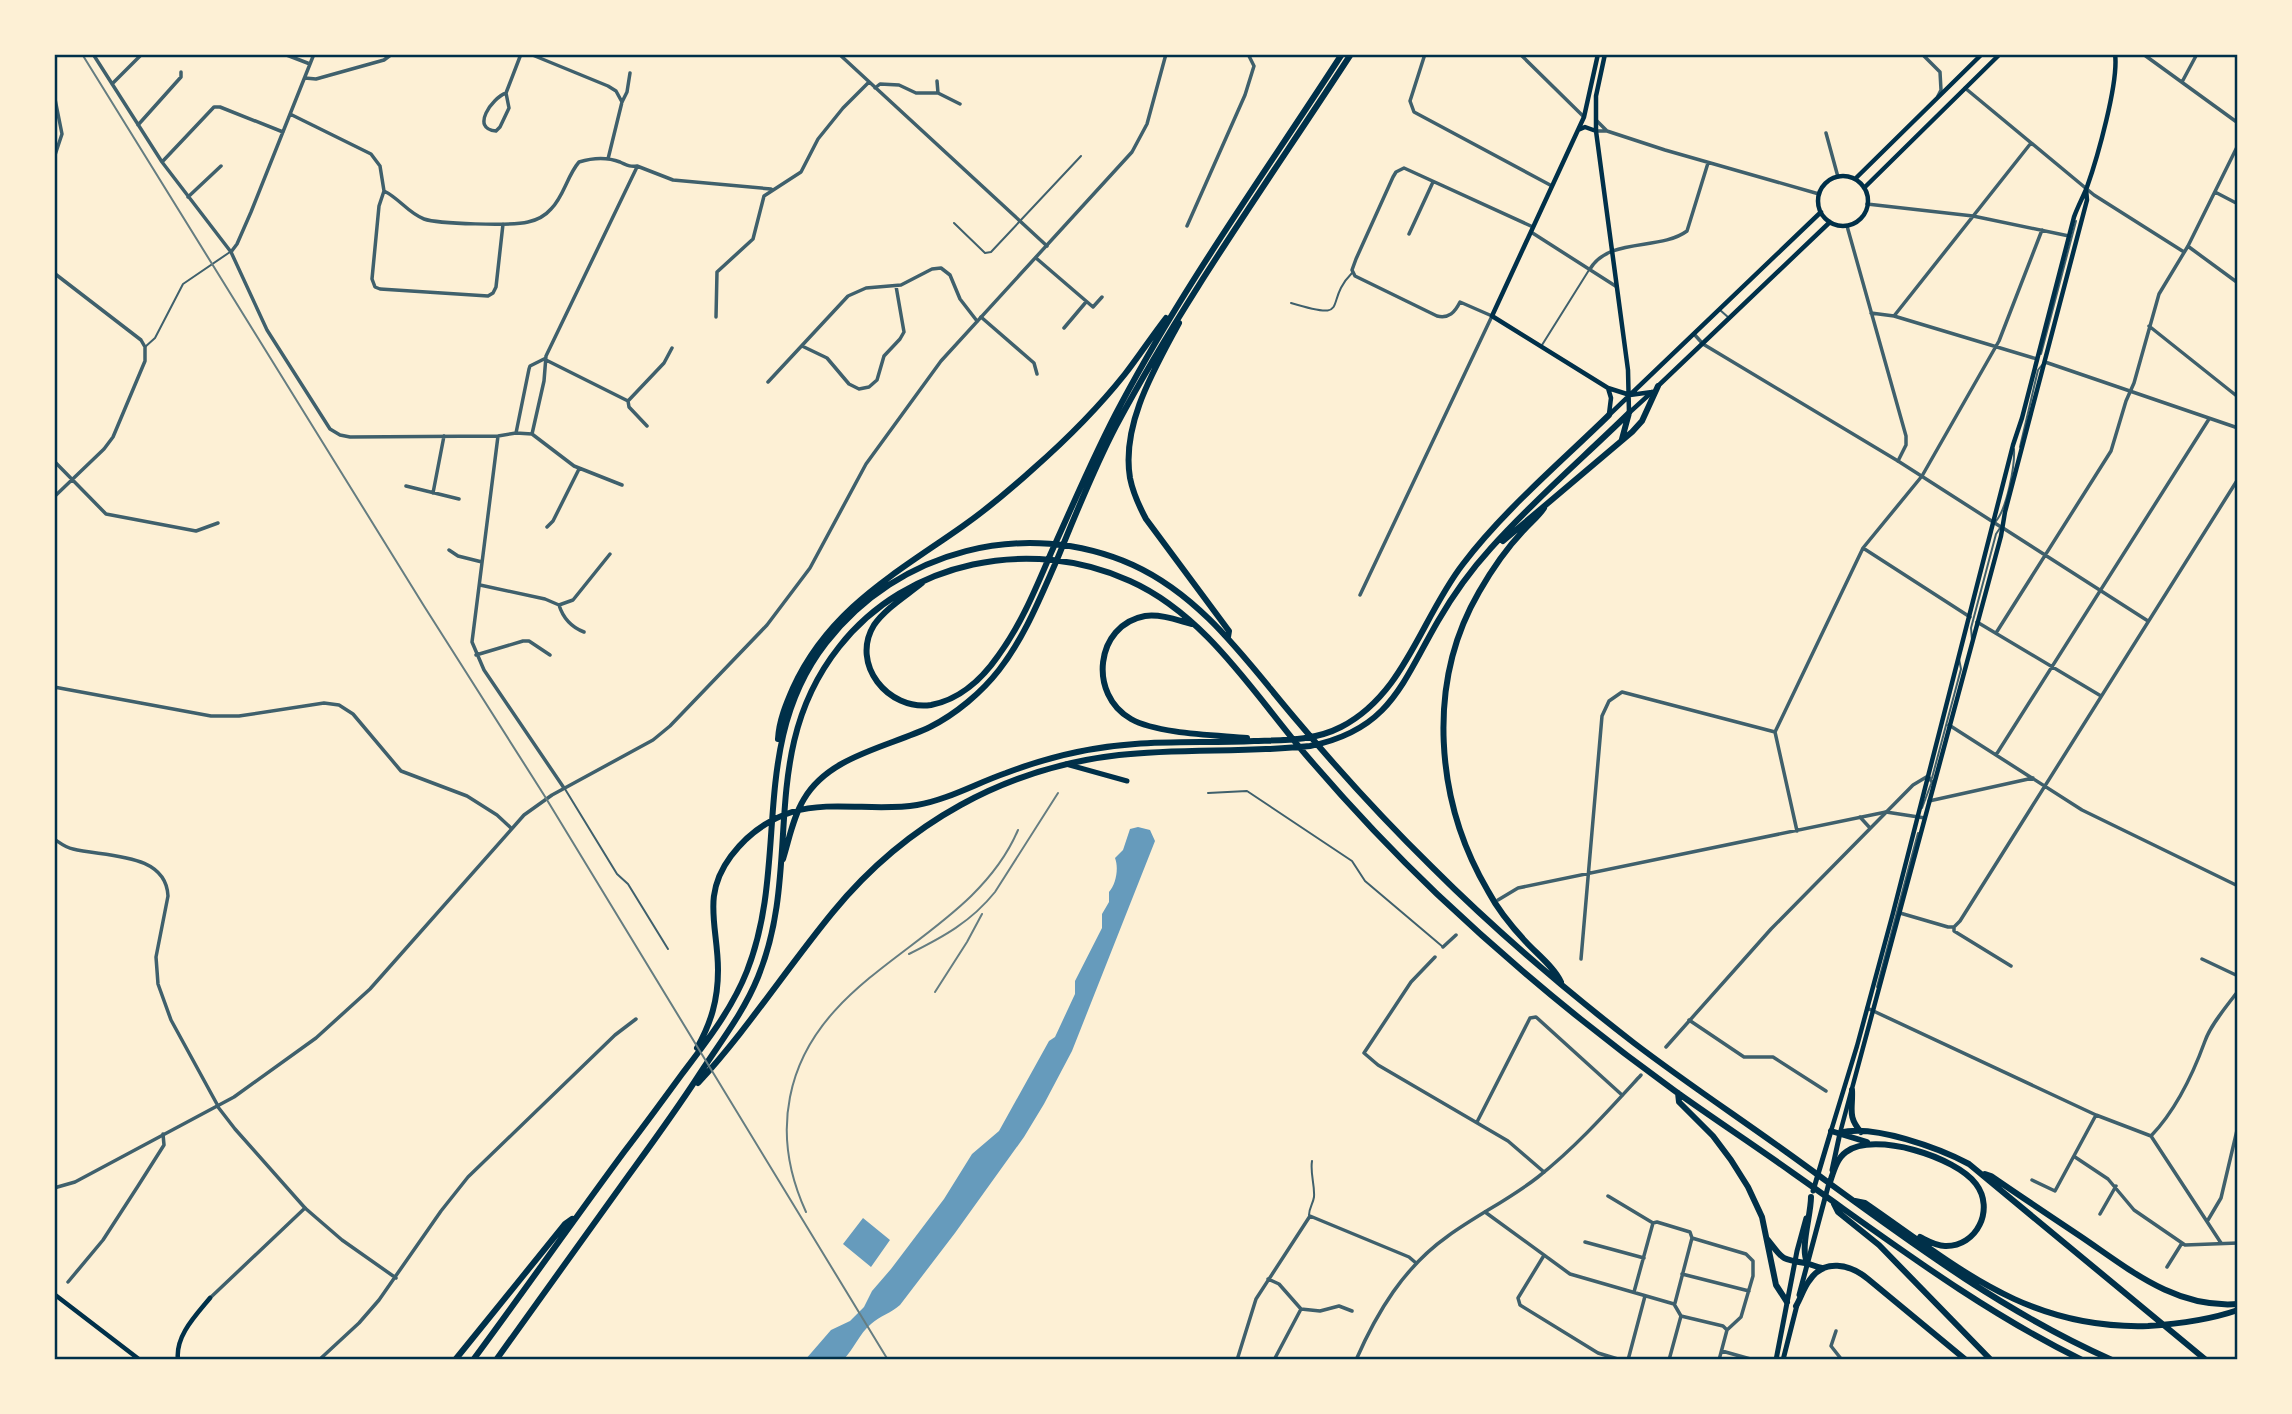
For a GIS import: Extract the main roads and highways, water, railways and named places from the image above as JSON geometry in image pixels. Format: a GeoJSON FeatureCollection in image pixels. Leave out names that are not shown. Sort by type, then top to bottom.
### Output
{"type":"FeatureCollection","features":[{"type":"Feature","properties":{"kind":"highway"},"geometry":{"type":"LineString","coordinates":[[932,576],[890,608],[873,627],[867,649],[868,662],[879,685],[896,700],[918,705],[944,701],[968,688],[986,672],[1002,652],[1023,615],[1121,405],[1182,297],[1342,54]]}},
{"type":"Feature","properties":{"kind":"highway"},"geometry":{"type":"LineString","coordinates":[[780,872],[794,821],[804,799],[817,782],[842,764],[933,725],[957,710],[985,685],[1010,654],[1042,594],[1115,430],[1158,349],[1352,54]]}},
{"type":"Feature","properties":{"kind":"highway"},"geometry":{"type":"LineString","coordinates":[[1202,282],[1163,352],[1145,392],[1129,454],[1130,478],[1138,504],[1153,530],[1229,631],[1228,637]]}},
{"type":"Feature","properties":{"kind":"highway"},"geometry":{"type":"LineString","coordinates":[[473,1360],[736,996],[753,953],[766,895],[779,729],[788,700],[816,646],[833,624],[876,586],[965,524],[1032,470],[1106,396],[1182,297]]}},
{"type":"Feature","properties":{"kind":"highway"},"geometry":{"type":"LineString","coordinates":[[1561,984],[1561,979],[1503,915],[1476,869],[1452,802],[1443,741],[1448,678],[1454,649],[1468,612],[1496,566],[1544,508],[1642,421],[1658,386]]}},
{"type":"Feature","properties":{"kind":"highway"},"geometry":{"type":"LineString","coordinates":[[1619,444],[1625,434],[1629,413]]}},
{"type":"Feature","properties":{"kind":"highway"},"geometry":{"type":"LineString","coordinates":[[687,1094],[864,877],[923,827],[959,805],[1019,777],[1066,764],[1119,755],[1301,747],[1328,743],[1368,723],[1407,680],[1449,602],[1492,547],[1629,413]]}},
{"type":"Feature","properties":{"kind":"highway"},"geometry":{"type":"LineString","coordinates":[[684,1071],[712,1018],[717,1000],[718,966],[712,902],[715,887],[727,862],[752,833],[778,818],[806,809],[919,805],[1059,755],[1097,748],[1135,744],[1305,739],[1336,730],[1364,713],[1380,699],[1399,674],[1432,610],[1464,562],[1487,535],[1609,415]]}},
{"type":"Feature","properties":{"kind":"highway"},"geometry":{"type":"LineString","coordinates":[[1492,547],[1544,508]]}},
{"type":"Feature","properties":{"kind":"highway"},"geometry":{"type":"LineString","coordinates":[[777,758],[789,714],[806,674],[822,648],[858,608],[900,577],[962,551],[997,544],[1035,542],[1081,548],[1137,567],[1188,598],[1228,637],[1335,765],[1442,877],[1500,932],[1561,984],[1649,1054],[1850,1199],[2006,1306],[2112,1360]]}},
{"type":"Feature","properties":{"kind":"highway"},"geometry":{"type":"LineString","coordinates":[[496,1360],[687,1094],[736,1020],[757,980],[772,933],[789,761],[799,718],[816,681],[836,650],[861,622],[898,594],[932,576],[955,568],[993,561],[1031,558],[1074,563],[1124,578],[1156,595],[1195,625],[1314,765],[1417,874],[1496,947],[1581,1020],[1678,1093],[1834,1202],[1991,1360]]}},
{"type":"Feature","properties":{"kind":"highway"},"geometry":{"type":"LineString","coordinates":[[1195,625],[1166,617],[1148,616],[1120,629],[1106,648],[1102,660],[1104,685],[1113,704],[1130,718],[1152,727],[1273,741]]}},
{"type":"Feature","properties":{"kind":"highway"},"geometry":{"type":"LineString","coordinates":[[1852,1090],[1851,1115],[1861,1132]]}},
{"type":"Feature","properties":{"kind":"highway"},"geometry":{"type":"LineString","coordinates":[[1678,1093],[1679,1102],[1713,1136],[1741,1175],[1762,1217],[1776,1285],[1787,1302]]}},
{"type":"Feature","properties":{"kind":"highway"},"geometry":{"type":"LineString","coordinates":[[1831,1130],[1869,1143],[1906,1149],[1950,1164],[1971,1178],[1982,1194],[1984,1210],[1976,1231],[1963,1243],[1942,1246],[1911,1235]]}},
{"type":"Feature","properties":{"kind":"highway"},"geometry":{"type":"LineString","coordinates":[[1840,1133],[1861,1132],[1908,1139],[1950,1154],[1984,1174],[2206,1360]]}},
{"type":"Feature","properties":{"kind":"highway"},"geometry":{"type":"LineString","coordinates":[[1828,1186],[1841,1156],[1869,1143]]}},
{"type":"Feature","properties":{"kind":"highway"},"geometry":{"type":"LineString","coordinates":[[1984,1174],[1991,1176],[2165,1292],[2200,1303],[2220,1306],[2238,1304]]}},
{"type":"Feature","properties":{"kind":"highway"},"geometry":{"type":"LineString","coordinates":[[1807,1262],[1804,1251],[1811,1197]]}},
{"type":"Feature","properties":{"kind":"highway"},"geometry":{"type":"LineString","coordinates":[[1850,1199],[1865,1203],[1981,1283],[2039,1311],[2087,1323],[2152,1325],[2180,1324],[2238,1310]]}},
{"type":"Feature","properties":{"kind":"highway"},"geometry":{"type":"LineString","coordinates":[[1843,1212],[1951,1285],[2082,1360]]}},
{"type":"Feature","properties":{"kind":"highway"},"geometry":{"type":"LineString","coordinates":[[455,1360],[565,1224],[576,1216]]}},
{"type":"Feature","properties":{"kind":"highway"},"geometry":{"type":"LineString","coordinates":[[1768,1240],[1778,1255],[1795,1262],[1807,1262],[1823,1268],[1845,1266],[1858,1270],[1966,1360]]}},
{"type":"Feature","properties":{"kind":"highway"},"geometry":{"type":"LineString","coordinates":[[1796,1306],[1807,1283],[1823,1268]]}},
{"type":"Feature","properties":{"kind":"main road"},"geometry":{"type":"LineString","coordinates":[[1592,88],[1598,54]]}},
{"type":"Feature","properties":{"kind":"main road"},"geometry":{"type":"LineString","coordinates":[[1605,54],[1596,104],[1596,131],[1630,395],[1629,413]]}},
{"type":"Feature","properties":{"kind":"main road"},"geometry":{"type":"LineString","coordinates":[[1854,179],[1982,54]]}},
{"type":"Feature","properties":{"kind":"main road"},"geometry":{"type":"LineString","coordinates":[[1864,188],[2000,54]]}},
{"type":"Feature","properties":{"kind":"main road"},"geometry":{"type":"LineString","coordinates":[[1783,1360],[1840,1133],[2001,536],[2069,236],[2086,188],[2112,89],[2116,72],[2115,54]]}},
{"type":"Feature","properties":{"kind":"main road"},"geometry":{"type":"LineString","coordinates":[[1601,72],[1592,88],[1584,117],[1492,316],[1608,388],[1630,395],[1652,392]]}},
{"type":"Feature","properties":{"kind":"main road"},"geometry":{"type":"LineString","coordinates":[[1584,117],[1596,131]]}},
{"type":"Feature","properties":{"kind":"main road"},"geometry":{"type":"LineString","coordinates":[[1578,130],[1585,127],[1596,131]]}},
{"type":"Feature","properties":{"kind":"main road"},"geometry":{"type":"LineString","coordinates":[[1838,177],[1854,179],[1864,188],[1867,204],[1863,216],[1847,226],[1830,222],[1821,212],[1819,194],[1826,183],[1838,177]]}},
{"type":"Feature","properties":{"kind":"main road"},"geometry":{"type":"LineString","coordinates":[[1776,1360],[1811,1197],[1867,1008],[1930,777],[2013,445],[2087,200],[2086,188]]}},
{"type":"Feature","properties":{"kind":"main road"},"geometry":{"type":"LineString","coordinates":[[1609,415],[1821,212]]}},
{"type":"Feature","properties":{"kind":"main road"},"geometry":{"type":"LineString","coordinates":[[1629,413],[1830,222]]}},
{"type":"Feature","properties":{"kind":"main road"},"geometry":{"type":"LineString","coordinates":[[1608,388],[1611,398],[1609,415]]}},
{"type":"Feature","properties":{"kind":"main road"},"geometry":{"type":"LineString","coordinates":[[1066,764],[1127,781]]}},
{"type":"Feature","properties":{"kind":"main road"},"geometry":{"type":"LineString","coordinates":[[54,1294],[140,1360]]}},
{"type":"Feature","properties":{"kind":"main road"},"geometry":{"type":"LineString","coordinates":[[178,1360],[182,1337],[210,1298]]}},
{"type":"Feature","properties":{"kind":"water"},"geometry":{"type":"Polygon","coordinates":[[[1138,827],[1150,830],[1155,841],[1072,1051],[1024,1137],[900,1305],[874,1321],[843,1360],[805,1360],[831,1330],[850,1321],[864,1307],[872,1291],[944,1199],[972,1154],[999,1131],[1049,1041],[1055,1037],[1075,994],[1075,981],[1102,928],[1102,914],[1109,902],[1109,892],[1116,876],[1115,858],[1123,850],[1130,829],[1138,827]]]}},
{"type":"Feature","properties":{"kind":"water"},"geometry":{"type":"Polygon","coordinates":[[[863,1218],[890,1240],[871,1267],[843,1244],[863,1218]]]}},
{"type":"Feature","properties":{"kind":"railway"},"geometry":{"type":"LineString","coordinates":[[82,54],[544,795],[888,1360]]}},
{"type":"Feature","properties":{"kind":"railway"},"geometry":{"type":"LineString","coordinates":[[909,954],[956,928],[986,903],[1058,793]]}},
{"type":"Feature","properties":{"kind":"railway"},"geometry":{"type":"LineString","coordinates":[[806,1212],[791,1170],[787,1141],[790,1097],[805,1053],[829,1017],[860,986],[966,901],[995,869],[1018,830]]}},
{"type":"Feature","properties":{"kind":"railway"},"geometry":{"type":"LineString","coordinates":[[935,992],[982,914]]}}]}
